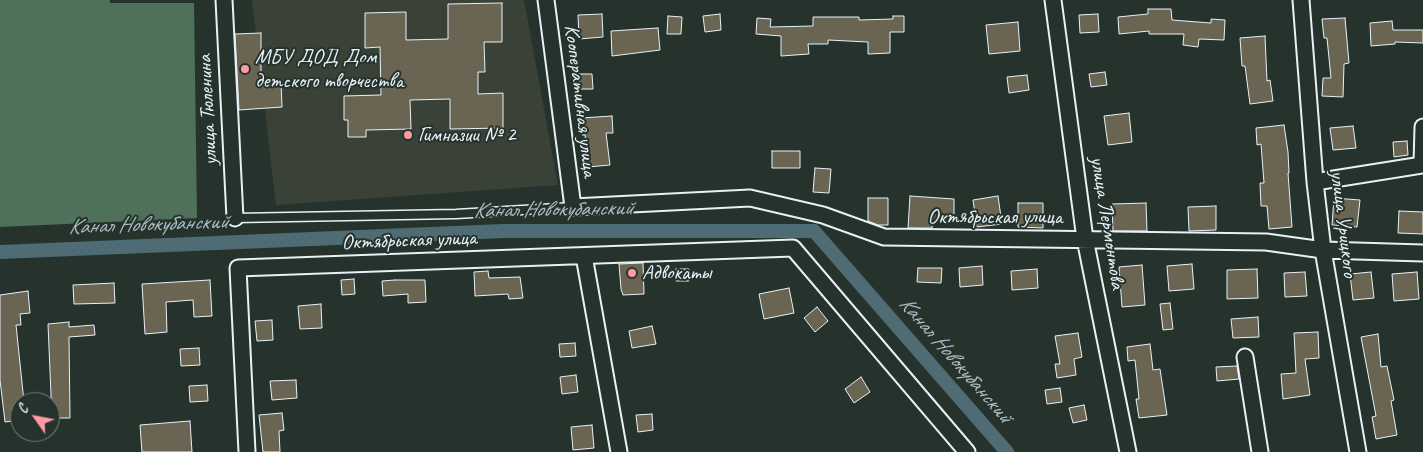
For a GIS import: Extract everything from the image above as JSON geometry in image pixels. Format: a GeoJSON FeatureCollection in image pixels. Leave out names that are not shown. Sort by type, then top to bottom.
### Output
{"type":"FeatureCollection","features":[{"type":"Feature","properties":{"kind":"street","name":"улица Тюленина"},"geometry":{"type":"LineString","coordinates":[[224,0],[235,218]]}},
{"type":"Feature","properties":{"kind":"street","name":"Кооперативная улица"},"geometry":{"type":"LineString","coordinates":[[546,0],[573,207]]}},
{"type":"Feature","properties":{"kind":"street","name":"улица Лермонтова"},"geometry":{"type":"LineString","coordinates":[[1053,0],[1085,239],[1128,452]]}},
{"type":"Feature","properties":{"kind":"street","name":"улица Урицкого"},"geometry":{"type":"LineString","coordinates":[[1301,0],[1314,182],[1323,250],[1358,452]]}},
{"type":"Feature","properties":{"kind":"street"},"geometry":{"type":"LineString","coordinates":[[1314,182],[1422,165],[1423,127]]}},
{"type":"Feature","properties":{"kind":"street","name":"Октябрьская улица"},"geometry":{"type":"LineString","coordinates":[[573,207],[750,198],[823,215],[884,237],[1266,242],[1323,250],[1423,253]]}},
{"type":"Feature","properties":{"kind":"street","name":"Октябрьская улица"},"geometry":{"type":"LineString","coordinates":[[248,452],[238,268],[793,248],[967,452]]}},
{"type":"Feature","properties":{"kind":"street"},"geometry":{"type":"LineString","coordinates":[[584,256],[619,452]]}},
{"type":"Feature","properties":{"kind":"street"},"geometry":{"type":"LineString","coordinates":[[1245,357],[1260,452]]}},
{"type":"Feature","properties":{"kind":"lane"},"geometry":{"type":"LineString","coordinates":[[235,218],[456,214],[573,207]]}},
{"type":"Feature","properties":{"kind":"shaded area","name":"Гимназии № 2"},"geometry":{"type":"Polygon","coordinates":[[[252,0],[524,0],[558,185],[276,205],[252,0]]]}},
{"type":"Feature","properties":{"kind":"green space"},"geometry":{"type":"Polygon","coordinates":[[[0,0],[110,0],[110,3],[194,3],[197,218],[0,227],[0,0]]]}},
{"type":"Feature","properties":{"kind":"building"},"geometry":{"type":"Polygon","coordinates":[[[502,3],[502,42],[484,42],[485,72],[478,72],[478,94],[503,93],[503,128],[450,129],[450,99],[410,100],[411,129],[366,130],[366,137],[348,137],[348,120],[344,120],[344,96],[381,95],[380,47],[365,48],[365,13],[406,12],[406,40],[448,39],[448,4],[502,3]]]}},
{"type":"Feature","properties":{"kind":"building"},"geometry":{"type":"Polygon","coordinates":[[[1148,9],[1171,9],[1172,20],[1211,23],[1211,19],[1225,20],[1224,40],[1199,39],[1198,47],[1183,45],[1184,34],[1149,34],[1149,31],[1119,34],[1118,17],[1148,14],[1148,9]]]}},
{"type":"Feature","properties":{"kind":"building"},"geometry":{"type":"Polygon","coordinates":[[[602,14],[603,37],[579,39],[578,15],[602,14]]]}},
{"type":"Feature","properties":{"kind":"building"},"geometry":{"type":"Polygon","coordinates":[[[720,14],[721,30],[705,32],[703,16],[720,14]]]}},
{"type":"Feature","properties":{"kind":"building"},"geometry":{"type":"Polygon","coordinates":[[[1098,14],[1099,32],[1080,33],[1079,15],[1098,14]]]}},
{"type":"Feature","properties":{"kind":"building"},"geometry":{"type":"Polygon","coordinates":[[[668,16],[682,17],[681,34],[667,34],[668,16]]]}},
{"type":"Feature","properties":{"kind":"building"},"geometry":{"type":"Polygon","coordinates":[[[893,16],[904,16],[904,32],[890,32],[890,53],[868,54],[868,42],[828,40],[828,44],[808,44],[809,54],[781,56],[781,36],[756,34],[757,18],[771,19],[770,27],[813,26],[813,17],[859,17],[859,20],[893,19],[893,16]]]}},
{"type":"Feature","properties":{"kind":"building"},"geometry":{"type":"Polygon","coordinates":[[[1345,18],[1349,63],[1344,64],[1343,97],[1322,96],[1323,78],[1331,78],[1327,38],[1324,38],[1322,19],[1345,18]]]}},
{"type":"Feature","properties":{"kind":"building"},"geometry":{"type":"Polygon","coordinates":[[[1392,21],[1393,30],[1423,30],[1423,43],[1395,42],[1395,44],[1371,46],[1370,23],[1392,21]]]}},
{"type":"Feature","properties":{"kind":"building"},"geometry":{"type":"Polygon","coordinates":[[[1018,22],[1020,51],[989,54],[986,25],[1018,22]]]}},
{"type":"Feature","properties":{"kind":"building"},"geometry":{"type":"Polygon","coordinates":[[[658,28],[660,50],[612,56],[611,31],[658,28]]]}},
{"type":"Feature","properties":{"kind":"building","name":"МБУ ДОД Дом детского творчества"},"geometry":{"type":"Polygon","coordinates":[[[261,33],[261,86],[281,83],[282,107],[239,110],[235,34],[261,33]]]}},
{"type":"Feature","properties":{"kind":"building"},"geometry":{"type":"Polygon","coordinates":[[[1265,36],[1267,81],[1270,80],[1273,101],[1250,104],[1245,66],[1242,66],[1240,38],[1265,36]]]}},
{"type":"Feature","properties":{"kind":"building"},"geometry":{"type":"Polygon","coordinates":[[[1105,72],[1107,85],[1091,87],[1089,74],[1105,72]]]}},
{"type":"Feature","properties":{"kind":"building"},"geometry":{"type":"Polygon","coordinates":[[[579,74],[592,74],[593,89],[580,89],[579,74]]]}},
{"type":"Feature","properties":{"kind":"building"},"geometry":{"type":"Polygon","coordinates":[[[1027,75],[1029,90],[1009,93],[1007,77],[1027,75]]]}},
{"type":"Feature","properties":{"kind":"building"},"geometry":{"type":"Polygon","coordinates":[[[1129,113],[1132,142],[1108,145],[1104,116],[1129,113]]]}},
{"type":"Feature","properties":{"kind":"building"},"geometry":{"type":"Polygon","coordinates":[[[612,116],[613,133],[606,133],[610,165],[588,167],[585,135],[582,135],[581,118],[612,116]]]}},
{"type":"Feature","properties":{"kind":"building"},"geometry":{"type":"Polygon","coordinates":[[[1284,125],[1288,152],[1292,227],[1269,229],[1267,206],[1261,206],[1260,183],[1264,183],[1261,144],[1257,145],[1256,128],[1284,125]]]}},
{"type":"Feature","properties":{"kind":"building"},"geometry":{"type":"Polygon","coordinates":[[[1353,126],[1356,148],[1333,150],[1330,128],[1353,126]]]}},
{"type":"Feature","properties":{"kind":"building"},"geometry":{"type":"Polygon","coordinates":[[[1407,141],[1408,155],[1394,157],[1393,142],[1407,141]]]}},
{"type":"Feature","properties":{"kind":"building"},"geometry":{"type":"Polygon","coordinates":[[[772,151],[800,151],[800,168],[772,168],[772,151]]]}},
{"type":"Feature","properties":{"kind":"building"},"geometry":{"type":"Polygon","coordinates":[[[815,168],[831,169],[829,193],[813,192],[815,168]]]}},
{"type":"Feature","properties":{"kind":"building"},"geometry":{"type":"Polygon","coordinates":[[[910,196],[954,199],[954,221],[933,221],[932,228],[908,228],[910,196]]]}},
{"type":"Feature","properties":{"kind":"building"},"geometry":{"type":"Polygon","coordinates":[[[998,196],[1002,224],[977,227],[973,200],[998,196]]]}},
{"type":"Feature","properties":{"kind":"building"},"geometry":{"type":"Polygon","coordinates":[[[868,198],[888,198],[888,225],[878,225],[868,221],[868,198]]]}},
{"type":"Feature","properties":{"kind":"building"},"geometry":{"type":"Polygon","coordinates":[[[1334,198],[1360,200],[1357,227],[1332,225],[1334,198]]]}},
{"type":"Feature","properties":{"kind":"building"},"geometry":{"type":"Polygon","coordinates":[[[1018,203],[1043,203],[1043,228],[1018,227],[1018,203]]]}},
{"type":"Feature","properties":{"kind":"building"},"geometry":{"type":"Polygon","coordinates":[[[1146,203],[1147,231],[1113,231],[1112,204],[1146,203]]]}},
{"type":"Feature","properties":{"kind":"building"},"geometry":{"type":"Polygon","coordinates":[[[1216,206],[1216,230],[1189,231],[1188,207],[1216,206]]]}},
{"type":"Feature","properties":{"kind":"building"},"geometry":{"type":"Polygon","coordinates":[[[1399,211],[1423,212],[1423,234],[1398,233],[1399,211]]]}},
{"type":"Feature","properties":{"kind":"building","name":"Адвокаты"},"geometry":{"type":"Polygon","coordinates":[[[643,263],[644,294],[623,295],[619,264],[643,263]]]}},
{"type":"Feature","properties":{"kind":"building"},"geometry":{"type":"Polygon","coordinates":[[[1192,264],[1194,289],[1169,291],[1167,266],[1192,264]]]}},
{"type":"Feature","properties":{"kind":"building"},"geometry":{"type":"Polygon","coordinates":[[[1142,265],[1145,305],[1122,307],[1119,267],[1142,265]]]}},
{"type":"Feature","properties":{"kind":"building"},"geometry":{"type":"Polygon","coordinates":[[[982,266],[983,285],[960,287],[959,268],[982,266]]]}},
{"type":"Feature","properties":{"kind":"building"},"geometry":{"type":"Polygon","coordinates":[[[918,268],[942,268],[941,283],[917,282],[918,268]]]}},
{"type":"Feature","properties":{"kind":"building"},"geometry":{"type":"Polygon","coordinates":[[[676,269],[689,269],[689,281],[676,281],[676,269]]]}},
{"type":"Feature","properties":{"kind":"building"},"geometry":{"type":"Polygon","coordinates":[[[1037,269],[1038,288],[1012,290],[1011,271],[1037,269]]]}},
{"type":"Feature","properties":{"kind":"building"},"geometry":{"type":"Polygon","coordinates":[[[1257,269],[1258,298],[1227,299],[1227,270],[1257,269]]]}},
{"type":"Feature","properties":{"kind":"building"},"geometry":{"type":"Polygon","coordinates":[[[488,271],[489,278],[520,277],[523,298],[509,299],[508,294],[475,296],[474,272],[488,271]]]}},
{"type":"Feature","properties":{"kind":"building"},"geometry":{"type":"Polygon","coordinates":[[[1305,272],[1307,296],[1285,297],[1284,273],[1305,272]]]}},
{"type":"Feature","properties":{"kind":"building"},"geometry":{"type":"Polygon","coordinates":[[[1371,272],[1374,298],[1353,300],[1350,274],[1371,272]]]}},
{"type":"Feature","properties":{"kind":"building"},"geometry":{"type":"Polygon","coordinates":[[[1417,272],[1419,299],[1394,301],[1392,274],[1417,272]]]}},
{"type":"Feature","properties":{"kind":"building"},"geometry":{"type":"Polygon","coordinates":[[[354,279],[355,294],[342,295],[341,280],[354,279]]]}},
{"type":"Feature","properties":{"kind":"building"},"geometry":{"type":"Polygon","coordinates":[[[210,280],[212,316],[194,317],[193,300],[166,302],[167,332],[145,334],[142,284],[210,280]]]}},
{"type":"Feature","properties":{"kind":"building"},"geometry":{"type":"Polygon","coordinates":[[[425,280],[426,302],[408,303],[408,294],[383,296],[382,281],[425,280]]]}},
{"type":"Feature","properties":{"kind":"building"},"geometry":{"type":"Polygon","coordinates":[[[114,283],[115,303],[74,304],[73,285],[114,283]]]}},
{"type":"Feature","properties":{"kind":"building"},"geometry":{"type":"Polygon","coordinates":[[[789,288],[794,313],[764,319],[759,294],[789,288]]]}},
{"type":"Feature","properties":{"kind":"building"},"geometry":{"type":"Polygon","coordinates":[[[28,291],[30,313],[20,314],[21,325],[16,325],[23,392],[10,392],[10,421],[5,422],[0,380],[0,295],[28,291]]]}},
{"type":"Feature","properties":{"kind":"building"},"geometry":{"type":"Polygon","coordinates":[[[1170,303],[1173,329],[1163,330],[1160,304],[1170,303]]]}},
{"type":"Feature","properties":{"kind":"building"},"geometry":{"type":"Polygon","coordinates":[[[321,304],[322,328],[300,329],[298,306],[321,304]]]}},
{"type":"Feature","properties":{"kind":"building"},"geometry":{"type":"Polygon","coordinates":[[[817,307],[828,321],[815,332],[804,318],[817,307]]]}},
{"type":"Feature","properties":{"kind":"building"},"geometry":{"type":"Polygon","coordinates":[[[1258,317],[1259,337],[1233,338],[1231,319],[1258,317]]]}},
{"type":"Feature","properties":{"kind":"building"},"geometry":{"type":"Polygon","coordinates":[[[272,320],[273,340],[257,341],[255,321],[272,320]]]}},
{"type":"Feature","properties":{"kind":"building"},"geometry":{"type":"Polygon","coordinates":[[[69,322],[69,327],[94,325],[95,335],[69,337],[70,418],[60,418],[60,392],[51,392],[48,324],[69,322]]]}},
{"type":"Feature","properties":{"kind":"building"},"geometry":{"type":"Polygon","coordinates":[[[652,326],[656,344],[632,348],[629,331],[652,326]]]}},
{"type":"Feature","properties":{"kind":"building"},"geometry":{"type":"Polygon","coordinates":[[[1318,332],[1319,358],[1305,359],[1310,395],[1283,399],[1281,374],[1296,373],[1294,333],[1318,332]]]}},
{"type":"Feature","properties":{"kind":"building"},"geometry":{"type":"Polygon","coordinates":[[[1078,333],[1082,357],[1074,359],[1076,375],[1057,378],[1055,364],[1060,364],[1055,336],[1078,333]]]}},
{"type":"Feature","properties":{"kind":"building"},"geometry":{"type":"Polygon","coordinates":[[[1378,334],[1381,367],[1387,366],[1394,400],[1391,401],[1397,435],[1376,439],[1372,417],[1376,416],[1361,337],[1378,334]]]}},
{"type":"Feature","properties":{"kind":"building"},"geometry":{"type":"Polygon","coordinates":[[[575,343],[576,356],[560,357],[559,344],[575,343]]]}},
{"type":"Feature","properties":{"kind":"building"},"geometry":{"type":"Polygon","coordinates":[[[1150,344],[1153,370],[1160,369],[1167,415],[1139,418],[1136,399],[1139,399],[1135,360],[1128,361],[1127,347],[1150,344]]]}},
{"type":"Feature","properties":{"kind":"building"},"geometry":{"type":"Polygon","coordinates":[[[199,348],[200,365],[181,366],[180,349],[199,348]]]}},
{"type":"Feature","properties":{"kind":"building"},"geometry":{"type":"Polygon","coordinates":[[[1237,366],[1239,379],[1217,381],[1216,367],[1237,366]]]}},
{"type":"Feature","properties":{"kind":"building"},"geometry":{"type":"Polygon","coordinates":[[[576,375],[578,392],[562,394],[560,377],[576,375]]]}},
{"type":"Feature","properties":{"kind":"building"},"geometry":{"type":"Polygon","coordinates":[[[861,377],[870,392],[854,403],[845,389],[861,377]]]}},
{"type":"Feature","properties":{"kind":"building"},"geometry":{"type":"Polygon","coordinates":[[[296,380],[297,398],[272,400],[270,381],[296,380]]]}},
{"type":"Feature","properties":{"kind":"building"},"geometry":{"type":"Polygon","coordinates":[[[207,385],[208,401],[190,402],[189,386],[207,385]]]}},
{"type":"Feature","properties":{"kind":"building"},"geometry":{"type":"Polygon","coordinates":[[[1060,388],[1062,402],[1047,404],[1045,390],[1060,388]]]}},
{"type":"Feature","properties":{"kind":"building"},"geometry":{"type":"Polygon","coordinates":[[[1084,405],[1087,420],[1073,423],[1069,408],[1084,405]]]}},
{"type":"Feature","properties":{"kind":"building"},"geometry":{"type":"Polygon","coordinates":[[[282,413],[284,430],[279,431],[280,452],[263,452],[259,415],[282,413]]]}},
{"type":"Feature","properties":{"kind":"building"},"geometry":{"type":"Polygon","coordinates":[[[652,414],[653,430],[638,432],[636,415],[652,414]]]}},
{"type":"Feature","properties":{"kind":"building"},"geometry":{"type":"Polygon","coordinates":[[[190,421],[192,452],[142,452],[140,425],[190,421]]]}},
{"type":"Feature","properties":{"kind":"building"},"geometry":{"type":"Polygon","coordinates":[[[592,425],[594,448],[573,450],[571,427],[592,425]]]}},
{"type":"Feature","properties":{"kind":"waterway","name":"Канал Новокубанский"},"geometry":{"type":"LineString","coordinates":[[0,252],[504,231],[814,231],[1007,452]]}},
{"type":"Feature","properties":{"kind":"place","name":"МБУ ДОД Дом детского творчества"},"geometry":{"type":"Point","coordinates":[245,69]}},
{"type":"Feature","properties":{"kind":"place","name":"Гимназии № 2"},"geometry":{"type":"Point","coordinates":[408,135]}},
{"type":"Feature","properties":{"kind":"place","name":"Адвокаты"},"geometry":{"type":"Point","coordinates":[632,273]}}]}
